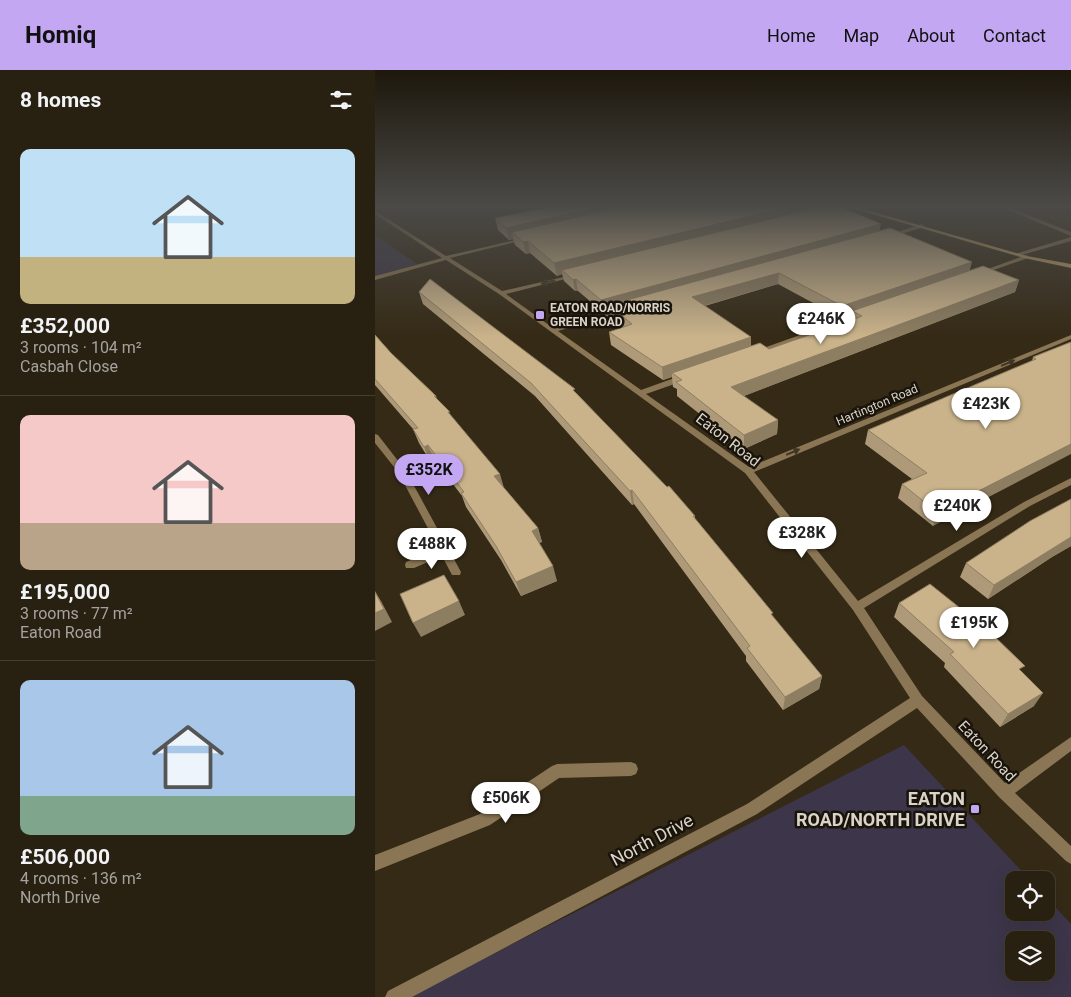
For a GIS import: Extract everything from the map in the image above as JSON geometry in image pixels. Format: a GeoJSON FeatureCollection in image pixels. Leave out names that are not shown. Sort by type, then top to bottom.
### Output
{"type":"FeatureCollection","features":[{"type":"Feature","properties":{"kind":"street","name":"Eaton Road"},"geometry":{"type":"LineString","coordinates":[[433,250],[501,294],[748,471],[857,607],[918,700],[1004,792],[1071,856]]}},
{"type":"Feature","properties":{"kind":"street"},"geometry":{"type":"LineString","coordinates":[[375,278],[477,250]]}},
{"type":"Feature","properties":{"kind":"street"},"geometry":{"type":"LineString","coordinates":[[1004,250],[1071,266]]}},
{"type":"Feature","properties":{"kind":"street"},"geometry":{"type":"LineString","coordinates":[[1017,254],[1030,250]]}},
{"type":"Feature","properties":{"kind":"street"},"geometry":{"type":"LineString","coordinates":[[969,276],[1026,256]]}},
{"type":"Feature","properties":{"kind":"street"},"geometry":{"type":"LineString","coordinates":[[501,294],[586,272]]}},
{"type":"Feature","properties":{"kind":"street"},"geometry":{"type":"LineString","coordinates":[[552,330],[628,309]]}},
{"type":"Feature","properties":{"kind":"street"},"geometry":{"type":"LineString","coordinates":[[744,357],[866,313]]}},
{"type":"Feature","properties":{"kind":"street","name":"Hartington Road"},"geometry":{"type":"LineString","coordinates":[[748,471],[1071,337]]}},
{"type":"Feature","properties":{"kind":"street"},"geometry":{"type":"LineString","coordinates":[[641,393],[688,377]]}},
{"type":"Feature","properties":{"kind":"street"},"geometry":{"type":"LineString","coordinates":[[375,437],[401,471],[456,572]]}},
{"type":"Feature","properties":{"kind":"street"},"geometry":{"type":"LineString","coordinates":[[857,607],[1027,504],[1071,481]]}},
{"type":"Feature","properties":{"kind":"street"},"geometry":{"type":"LineString","coordinates":[[410,565],[445,552]]}},
{"type":"Feature","properties":{"kind":"street","name":"North Drive"},"geometry":{"type":"LineString","coordinates":[[394,997],[752,809],[918,700]]}},
{"type":"Feature","properties":{"kind":"street"},"geometry":{"type":"LineString","coordinates":[[1004,792],[1071,743]]}},
{"type":"Feature","properties":{"kind":"street"},"geometry":{"type":"LineString","coordinates":[[375,863],[485,820],[557,771],[631,769]]}},
{"type":"Feature","properties":{"kind":"shaded area"},"geometry":{"type":"Polygon","coordinates":[[[375,250],[397,250],[417,264],[375,276],[375,250]]]}},
{"type":"Feature","properties":{"kind":"shaded area"},"geometry":{"type":"Polygon","coordinates":[[[904,745],[1022,871],[1005,871],[1005,921],[1055,921],[1055,907],[1071,924],[1071,997],[408,997],[904,745]]]}},
{"type":"Feature","properties":{"kind":"building"},"geometry":{"type":"Polygon","coordinates":[[[539,250],[607,250],[554,263],[539,250]]]}},
{"type":"Feature","properties":{"kind":"building"},"geometry":{"type":"Polygon","coordinates":[[[643,250],[784,250],[601,300],[562,270],[643,250]]]}},
{"type":"Feature","properties":{"kind":"building"},"geometry":{"type":"Polygon","coordinates":[[[809,250],[944,250],[972,262],[842,306],[779,273],[692,297],[751,337],[662,367],[609,332],[632,324],[609,305],[809,250]]]}},
{"type":"Feature","properties":{"kind":"building"},"geometry":{"type":"Polygon","coordinates":[[[983,266],[1019,280],[731,387],[778,420],[744,435],[676,382],[682,380],[672,373],[760,343],[769,349],[862,316],[852,311],[983,266]]]}},
{"type":"Feature","properties":{"kind":"building"},"geometry":{"type":"Polygon","coordinates":[[[430,279],[575,389],[573,390],[667,487],[669,486],[695,516],[693,516],[822,676],[785,697],[747,648],[750,646],[632,490],[630,491],[531,383],[419,292],[430,279]]]}},
{"type":"Feature","properties":{"kind":"building"},"geometry":{"type":"Polygon","coordinates":[[[375,335],[436,396],[434,396],[450,412],[448,412],[500,474],[494,476],[538,528],[532,531],[553,566],[516,582],[496,546],[461,493],[464,492],[428,445],[424,447],[413,429],[418,428],[375,379],[375,335]]]}},
{"type":"Feature","properties":{"kind":"building"},"geometry":{"type":"Polygon","coordinates":[[[1071,342],[1071,444],[937,512],[902,484],[927,473],[868,430],[1036,359],[1033,357],[1071,342]]]}},
{"type":"Feature","properties":{"kind":"building"},"geometry":{"type":"Polygon","coordinates":[[[1071,499],[1071,537],[994,585],[966,563],[1030,521],[1071,499]]]}},
{"type":"Feature","properties":{"kind":"building"},"geometry":{"type":"Polygon","coordinates":[[[444,575],[459,601],[413,623],[400,594],[444,575]]]}},
{"type":"Feature","properties":{"kind":"building"},"geometry":{"type":"Polygon","coordinates":[[[930,584],[990,632],[1025,666],[1019,669],[1043,693],[1008,714],[950,654],[954,652],[899,603],[930,584]]]}},
{"type":"Feature","properties":{"kind":"building"},"geometry":{"type":"Polygon","coordinates":[[[375,592],[384,609],[375,613],[375,592]]]}},
{"type":"Feature","properties":{"kind":"place","name":"EATON ROAD/NORRIS GREEN ROAD"},"geometry":{"type":"Point","coordinates":[540,315]}},
{"type":"Feature","properties":{"kind":"place","name":"EATON ROAD/NORTH DRIVE"},"geometry":{"type":"Point","coordinates":[975,809]}}]}
